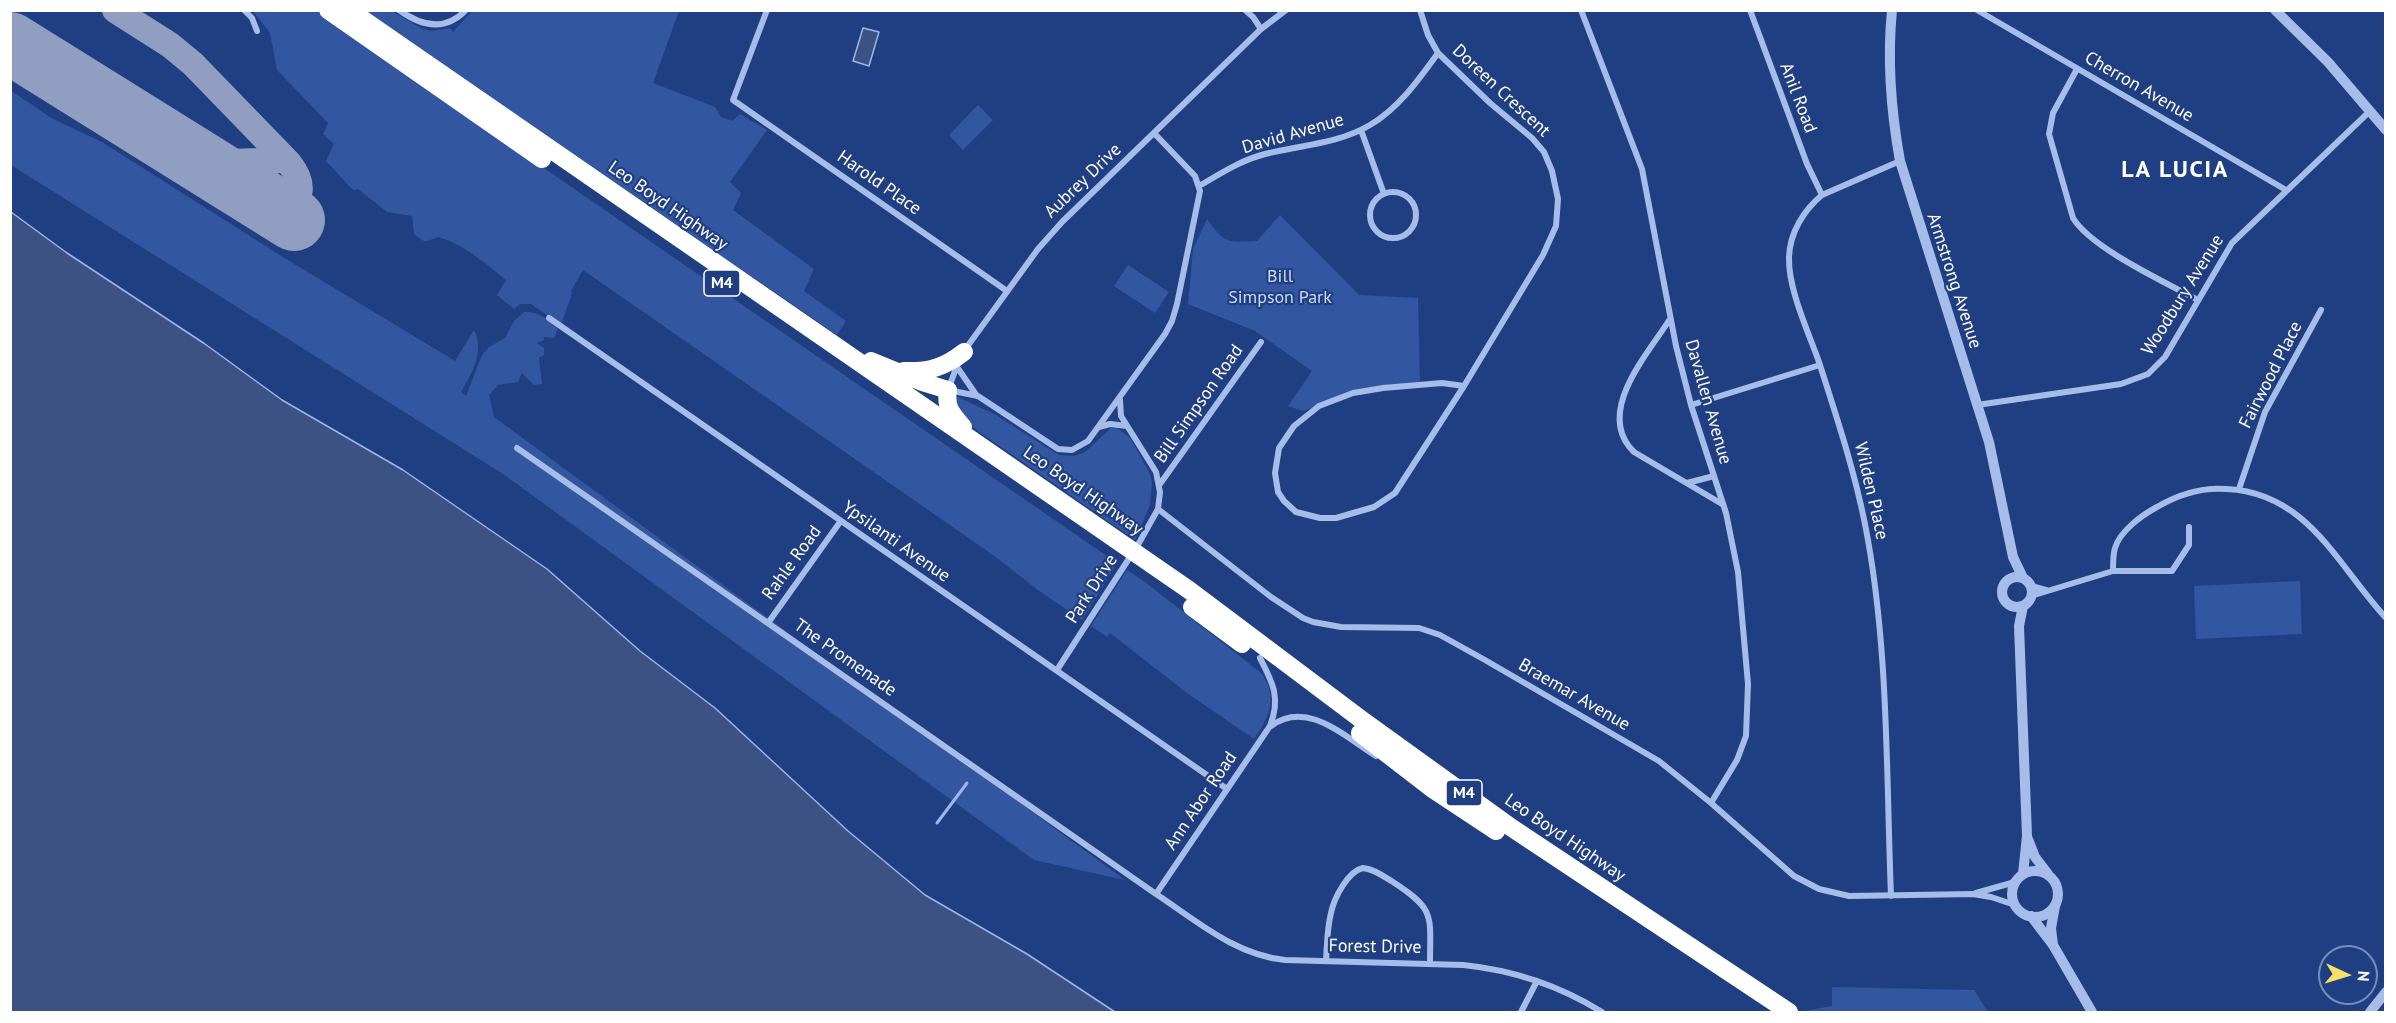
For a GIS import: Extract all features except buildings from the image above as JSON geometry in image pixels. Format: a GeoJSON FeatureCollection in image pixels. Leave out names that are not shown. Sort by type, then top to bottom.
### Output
{"type":"FeatureCollection","features":[{"type":"Feature","properties":{"kind":"highway","name":"Leo Boyd Highway"},"geometry":{"type":"LineString","coordinates":[[328,10],[1120,550],[1223,614],[1362,720],[1512,828],[1789,1012]]}},
{"type":"Feature","properties":{"kind":"highway","name":"Leo Boyd Highway"},"geometry":{"type":"LineString","coordinates":[[349,10],[975,442],[1120,550]]}},
{"type":"Feature","properties":{"kind":"highway"},"geometry":{"type":"LineString","coordinates":[[813,332],[876,364],[948,390],[949,411],[975,442]]}},
{"type":"Feature","properties":{"kind":"highway"},"geometry":{"type":"LineString","coordinates":[[876,364],[902,371],[927,371],[960,359]]}},
{"type":"Feature","properties":{"kind":"highway","name":"Leo Boyd Highway"},"geometry":{"type":"LineString","coordinates":[[1143,565],[1260,658],[1434,790],[1766,1012]]}},
{"type":"Feature","properties":{"kind":"street"},"geometry":{"type":"LineString","coordinates":[[244,10],[252,18],[257,31]]}},
{"type":"Feature","properties":{"kind":"street"},"geometry":{"type":"LineString","coordinates":[[399,10],[416,21],[436,26],[449,23],[466,10]]}},
{"type":"Feature","properties":{"kind":"street","name":"Harold Place"},"geometry":{"type":"LineString","coordinates":[[767,10],[733,100],[1008,291]]}},
{"type":"Feature","properties":{"kind":"street"},"geometry":{"type":"LineString","coordinates":[[1245,10],[1261,29]]}},
{"type":"Feature","properties":{"kind":"street","name":"Aubrey Drive"},"geometry":{"type":"LineString","coordinates":[[948,390],[960,359],[1050,234],[1261,29],[1286,10]]}},
{"type":"Feature","properties":{"kind":"street","name":"Doreen Crescent"},"geometry":{"type":"LineString","coordinates":[[1420,10],[1428,35],[1438,53],[1490,102],[1533,138],[1548,161],[1558,199],[1556,226],[1542,255],[1464,386],[1401,486],[1382,504],[1336,518],[1320,518],[1296,512],[1278,492],[1275,473],[1279,448],[1294,426],[1319,406],[1353,393],[1383,388],[1442,383],[1464,386]]}},
{"type":"Feature","properties":{"kind":"street","name":"Davallen Avenue"},"geometry":{"type":"LineString","coordinates":[[1581,10],[1642,169],[1670,319],[1691,405],[1731,534],[1743,614],[1748,722],[1742,749],[1711,803]]}},
{"type":"Feature","properties":{"kind":"street","name":"Anil Road"},"geometry":{"type":"LineString","coordinates":[[1750,10],[1804,155],[1822,195]]}},
{"type":"Feature","properties":{"kind":"street","name":"Armstrong Avenue"},"geometry":{"type":"LineString","coordinates":[[1893,10],[1890,78],[1893,124],[1900,162],[1995,465],[2013,557],[2028,587]]}},
{"type":"Feature","properties":{"kind":"street","name":"Cherron Avenue"},"geometry":{"type":"LineString","coordinates":[[1977,10],[2286,190]]}},
{"type":"Feature","properties":{"kind":"street"},"geometry":{"type":"LineString","coordinates":[[2275,10],[2313,46],[2385,130]]}},
{"type":"Feature","properties":{"kind":"street","name":"David Avenue"},"geometry":{"type":"LineString","coordinates":[[1199,186],[1259,156],[1331,141],[1360,130],[1383,116],[1398,103],[1438,53]]}},
{"type":"Feature","properties":{"kind":"street"},"geometry":{"type":"LineString","coordinates":[[2077,69],[2053,113],[2049,134],[2073,218],[2079,227],[2098,244],[2198,300]]}},
{"type":"Feature","properties":{"kind":"street","name":"Woodbury Avenue"},"geometry":{"type":"LineString","coordinates":[[1977,405],[2121,384],[2148,374],[2165,357],[2232,243],[2370,111]]}},
{"type":"Feature","properties":{"kind":"street"},"geometry":{"type":"LineString","coordinates":[[1360,130],[1384,194]]}},
{"type":"Feature","properties":{"kind":"street"},"geometry":{"type":"LineString","coordinates":[[948,390],[978,396],[1058,449],[1078,448],[1088,441],[1121,397],[1172,321],[1193,231],[1199,186],[1195,176],[1154,133]]}},
{"type":"Feature","properties":{"kind":"street","name":"Wilden Place"},"geometry":{"type":"LineString","coordinates":[[1891,896],[1881,633],[1875,586],[1854,479],[1795,291],[1789,258],[1791,243],[1800,220],[1813,202],[1822,195],[1900,162]]}},
{"type":"Feature","properties":{"kind":"street"},"geometry":{"type":"LineString","coordinates":[[1393,192],[1402,194],[1414,207],[1416,216],[1413,224],[1408,232],[1401,236],[1392,238],[1383,236],[1371,223],[1372,206],[1377,198],[1384,194],[1393,192]]}},
{"type":"Feature","properties":{"kind":"street","name":"Fairwood Place"},"geometry":{"type":"LineString","coordinates":[[2239,489],[2265,412],[2321,310]]}},
{"type":"Feature","properties":{"kind":"street","name":"Ypsilanti Avenue"},"geometry":{"type":"LineString","coordinates":[[549,318],[1227,789]]}},
{"type":"Feature","properties":{"kind":"street"},"geometry":{"type":"LineString","coordinates":[[1670,319],[1628,386],[1619,407],[1618,425],[1623,440],[1634,452],[1722,504]]}},
{"type":"Feature","properties":{"kind":"street","name":"Bill Simpson Road"},"geometry":{"type":"LineString","coordinates":[[1160,484],[1262,342]]}},
{"type":"Feature","properties":{"kind":"street"},"geometry":{"type":"LineString","coordinates":[[960,359],[978,396]]}},
{"type":"Feature","properties":{"kind":"street"},"geometry":{"type":"LineString","coordinates":[[1691,405],[1820,365]]}},
{"type":"Feature","properties":{"kind":"street"},"geometry":{"type":"LineString","coordinates":[[1121,397],[1119,412],[1152,465],[1160,484]]}},
{"type":"Feature","properties":{"kind":"street"},"geometry":{"type":"LineString","coordinates":[[1098,428],[1110,424],[1127,426]]}},
{"type":"Feature","properties":{"kind":"street","name":"The Promenade"},"geometry":{"type":"LineString","coordinates":[[517,448],[1156,894]]}},
{"type":"Feature","properties":{"kind":"street"},"geometry":{"type":"LineString","coordinates":[[1687,483],[1714,476]]}},
{"type":"Feature","properties":{"kind":"street","name":"Park Drive"},"geometry":{"type":"LineString","coordinates":[[1057,670],[1140,543],[1158,509],[1160,484]]}},
{"type":"Feature","properties":{"kind":"street"},"geometry":{"type":"LineString","coordinates":[[2113,571],[2114,552],[2119,540],[2154,508],[2191,491],[2218,488],[2239,489],[2279,502],[2301,516],[2385,618]]}},
{"type":"Feature","properties":{"kind":"street","name":"Braemar Avenue"},"geometry":{"type":"LineString","coordinates":[[1158,509],[1271,597],[1303,618],[1327,625],[1406,626],[1440,635],[1659,761],[1794,876],[1808,883],[1840,895],[1973,894],[2015,905]]}},
{"type":"Feature","properties":{"kind":"street","name":"Rahle Road"},"geometry":{"type":"LineString","coordinates":[[768,623],[840,522]]}},
{"type":"Feature","properties":{"kind":"street"},"geometry":{"type":"LineString","coordinates":[[2019,626],[2001,593],[2007,580],[2015,577],[2028,587],[2047,590],[2073,585],[2113,571],[2172,570],[2189,545],[2189,527]]}},
{"type":"Feature","properties":{"kind":"street","name":"Armstrong Avenue"},"geometry":{"type":"LineString","coordinates":[[2007,580],[2013,557]]}},
{"type":"Feature","properties":{"kind":"street"},"geometry":{"type":"LineString","coordinates":[[2028,587],[2019,626],[2027,836],[2019,878],[2012,896],[2015,905],[2024,914],[2031,916],[2044,915],[2055,906]]}},
{"type":"Feature","properties":{"kind":"street"},"geometry":{"type":"LineString","coordinates":[[2010,606],[2023,606]]}},
{"type":"Feature","properties":{"kind":"street","name":"Ann Abor Road"},"geometry":{"type":"LineString","coordinates":[[1156,894],[1270,726],[1274,716],[1276,697],[1260,658]]}},
{"type":"Feature","properties":{"kind":"street"},"geometry":{"type":"LineString","coordinates":[[1270,726],[1292,716],[1306,716],[1320,721],[1434,790]]}},
{"type":"Feature","properties":{"kind":"street"},"geometry":{"type":"LineString","coordinates":[[2027,836],[2035,857],[2056,885],[2058,893],[2051,928],[2053,945]]}},
{"type":"Feature","properties":{"kind":"street"},"geometry":{"type":"LineString","coordinates":[[1326,961],[1330,914],[1354,872],[1363,868],[1379,873],[1415,896],[1424,905],[1430,924],[1430,964]]}},
{"type":"Feature","properties":{"kind":"street"},"geometry":{"type":"LineString","coordinates":[[2019,878],[2031,871],[2048,874]]}},
{"type":"Feature","properties":{"kind":"street","name":"Braemar Avenue"},"geometry":{"type":"LineString","coordinates":[[1973,894],[2019,878]]}},
{"type":"Feature","properties":{"kind":"street","name":"Forest Drive"},"geometry":{"type":"LineString","coordinates":[[1156,894],[1245,951],[1274,959],[1490,968],[1566,991],[1602,1012]]}},
{"type":"Feature","properties":{"kind":"street"},"geometry":{"type":"LineString","coordinates":[[2031,916],[2053,945],[2092,1012]]}},
{"type":"Feature","properties":{"kind":"street"},"geometry":{"type":"LineString","coordinates":[[1521,1012],[1537,981]]}},
{"type":"Feature","properties":{"kind":"street"},"geometry":{"type":"LineString","coordinates":[[2370,1012],[2385,992]]}},
{"type":"Feature","properties":{"kind":"green space"},"geometry":{"type":"Polygon","coordinates":[[[253,11],[316,11],[1117,563],[1082,620],[993,555],[583,270],[571,291],[561,325],[531,304],[520,304],[514,309],[497,295],[506,280],[491,268],[466,249],[448,240],[438,237],[424,241],[414,234],[412,216],[387,212],[358,189],[353,190],[326,161],[334,144],[323,134],[328,123],[277,70],[270,33],[253,11]]]}},
{"type":"Feature","properties":{"kind":"green space"},"geometry":{"type":"Polygon","coordinates":[[[359,11],[392,11],[422,29],[432,31],[450,28],[453,32],[472,11],[679,11],[653,83],[715,107],[721,117],[732,121],[740,114],[767,130],[730,182],[741,193],[733,210],[814,269],[804,291],[846,321],[837,335],[753,277],[695,245],[359,11]]]}},
{"type":"Feature","properties":{"kind":"green space"},"geometry":{"type":"Polygon","coordinates":[[[10,90],[53,119],[102,142],[286,259],[455,361],[474,330],[478,354],[473,370],[461,392],[466,396],[482,355],[489,347],[505,338],[514,321],[524,312],[538,314],[546,319],[558,328],[554,338],[544,337],[544,340],[537,343],[544,348],[544,355],[539,358],[542,384],[534,385],[522,373],[518,382],[498,385],[489,395],[494,417],[1125,880],[1034,860],[503,474],[11,165],[10,90]]]}},
{"type":"Feature","properties":{"kind":"green space"},"geometry":{"type":"Polygon","coordinates":[[[978,105],[993,120],[963,150],[949,135],[978,105]]]}},
{"type":"Feature","properties":{"kind":"green space","name":"Bill Simpson Park"},"geometry":{"type":"Polygon","coordinates":[[[1280,215],[1359,295],[1418,298],[1420,386],[1361,393],[1335,399],[1303,411],[1288,406],[1312,371],[1255,331],[1188,304],[1193,249],[1207,219],[1223,238],[1239,242],[1257,241],[1280,215]]]}},
{"type":"Feature","properties":{"kind":"green space"},"geometry":{"type":"Polygon","coordinates":[[[1128,265],[1169,292],[1155,313],[1114,286],[1128,265]]]}},
{"type":"Feature","properties":{"kind":"green space"},"geometry":{"type":"Polygon","coordinates":[[[954,395],[994,414],[1059,455],[1074,456],[1085,452],[1111,428],[1117,428],[1130,438],[1152,482],[1150,505],[1135,540],[978,431],[957,413],[954,395]]]}},
{"type":"Feature","properties":{"kind":"green space"},"geometry":{"type":"Polygon","coordinates":[[[1127,570],[1261,673],[1270,690],[1271,698],[1268,715],[1254,739],[1187,693],[1110,633],[1107,637],[1091,626],[1127,570]]]}},
{"type":"Feature","properties":{"kind":"green space"},"geometry":{"type":"Polygon","coordinates":[[[2300,581],[2302,634],[2196,639],[2194,586],[2300,581]]]}},
{"type":"Feature","properties":{"kind":"green space"},"geometry":{"type":"Polygon","coordinates":[[[1832,987],[1974,990],[1988,1012],[1799,1012],[1832,1006],[1832,987]]]}},
{"type":"Feature","properties":{"kind":"shaded area"},"geometry":{"type":"Polygon","coordinates":[[[863,28],[879,32],[869,66],[853,61],[863,28]]]}},
{"type":"Feature","properties":{"kind":"shaded area"},"geometry":{"type":"Polygon","coordinates":[[[11,212],[67,253],[205,344],[282,400],[403,470],[547,569],[640,651],[715,708],[848,831],[925,895],[1027,954],[1115,1012],[11,1012],[11,212]]]}},
{"type":"Feature","properties":{"kind":"waterway"},"geometry":{"type":"LineString","coordinates":[[937,823],[967,783]]}},
{"type":"Feature","properties":{"kind":"taxiway"},"geometry":{"type":"LineString","coordinates":[[115,10],[170,45],[193,64],[289,163],[298,178],[300,190],[288,216]]}},
{"type":"Feature","properties":{"kind":"taxiway"},"geometry":{"type":"LineString","coordinates":[[204,163],[286,160]]}},
{"type":"Feature","properties":{"kind":"runway"},"geometry":{"type":"LineString","coordinates":[[10,43],[294,220]]}},
{"type":"Feature","properties":{"kind":"district","name":"LA LUCIA"},"geometry":{"type":"Point","coordinates":[2175,170]}}]}
